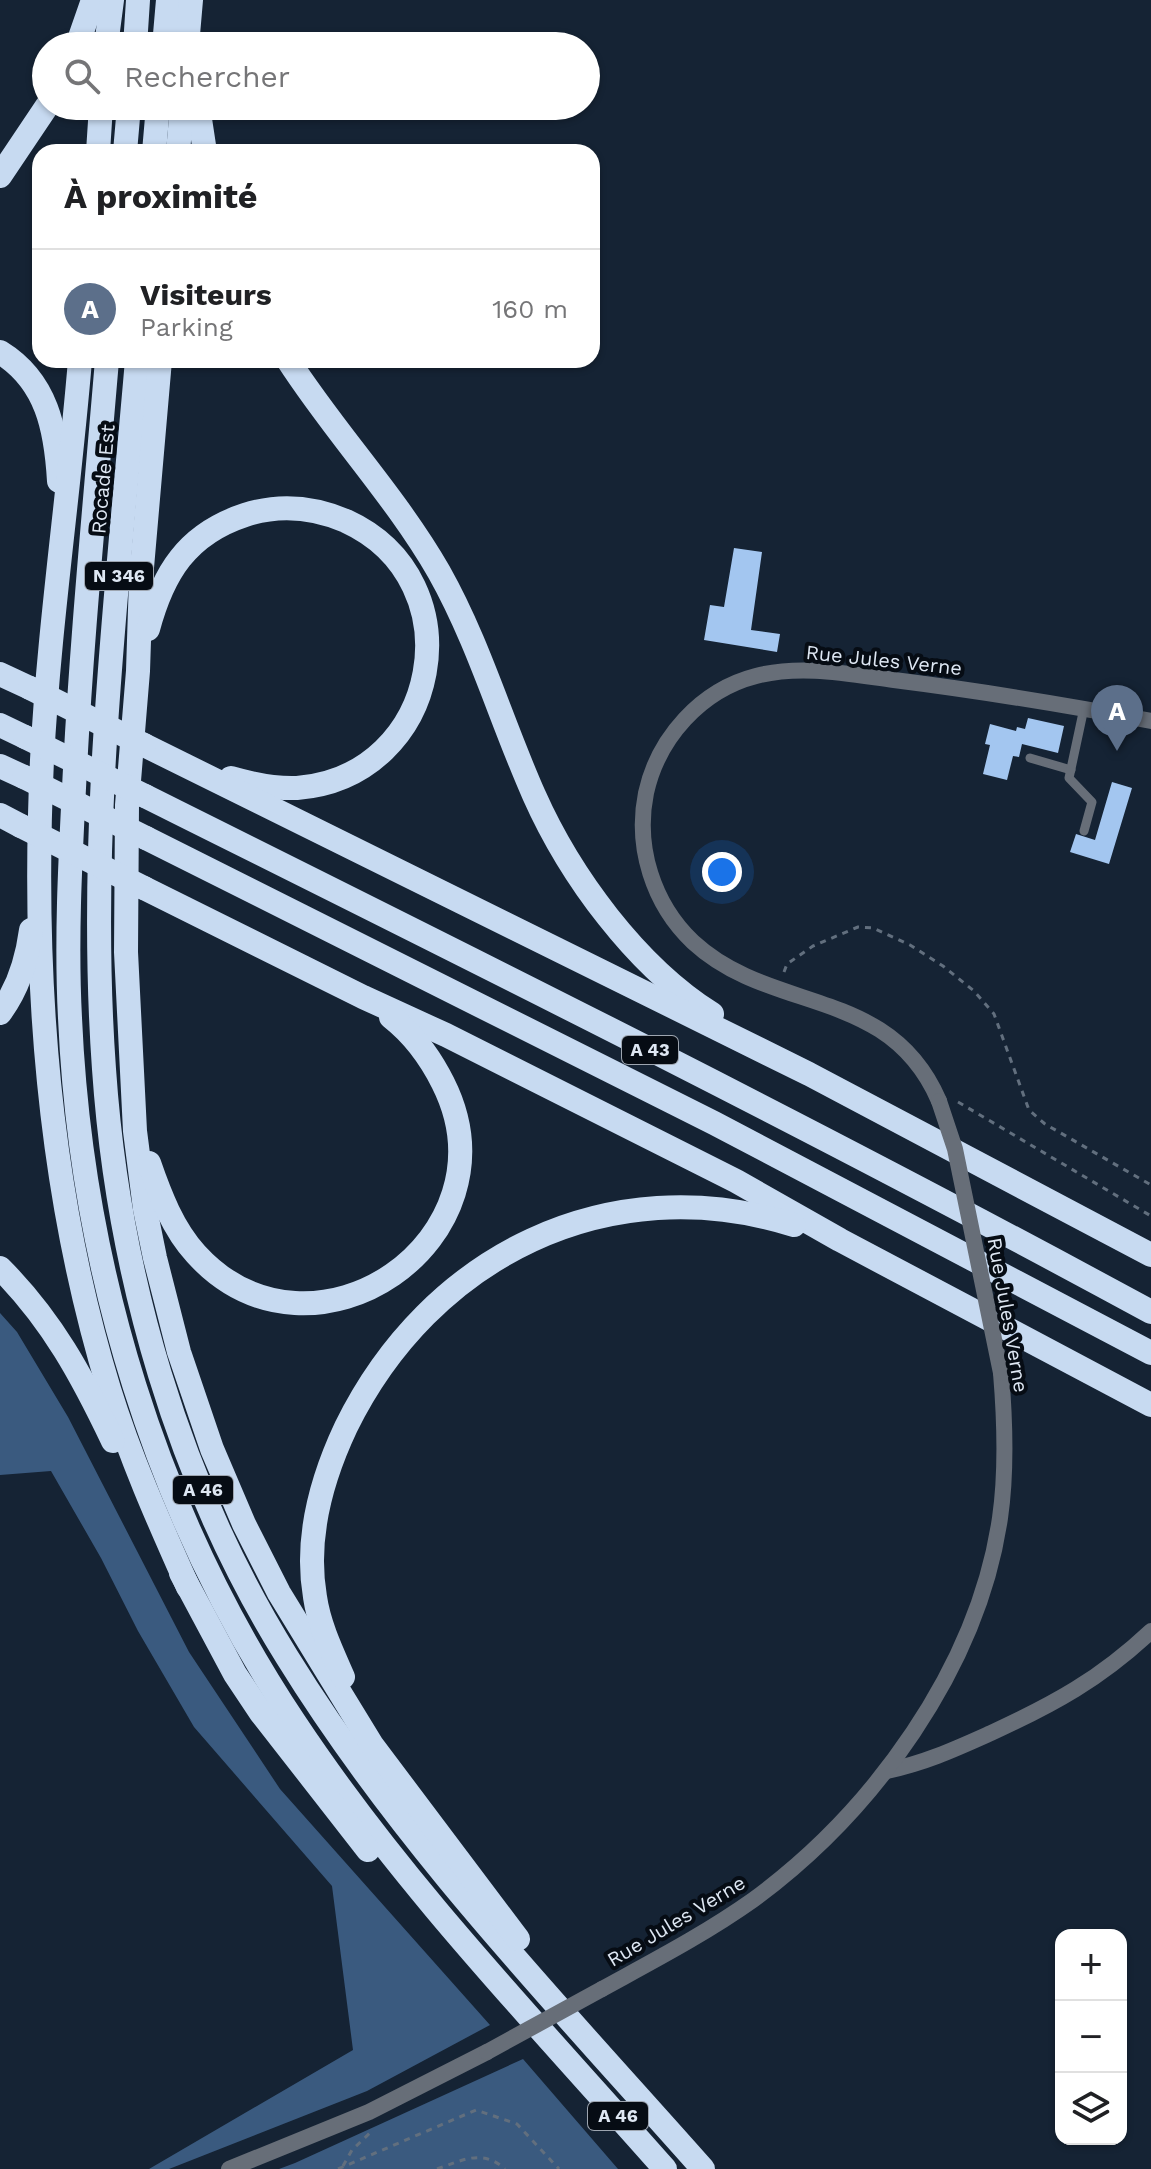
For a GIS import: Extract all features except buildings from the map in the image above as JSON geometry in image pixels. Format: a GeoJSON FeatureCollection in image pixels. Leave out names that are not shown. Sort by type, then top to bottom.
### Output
{"type":"FeatureCollection","features":[{"type":"Feature","properties":{"kind":"highway"},"geometry":{"type":"LineString","coordinates":[[82,32],[93,0]]}},
{"type":"Feature","properties":{"kind":"highway"},"geometry":{"type":"LineString","coordinates":[[108,32],[112,0]]}},
{"type":"Feature","properties":{"kind":"highway"},"geometry":{"type":"LineString","coordinates":[[136,32],[138,0]]}},
{"type":"Feature","properties":{"kind":"highway"},"geometry":{"type":"LineString","coordinates":[[165,32],[168,0]]}},
{"type":"Feature","properties":{"kind":"highway"},"geometry":{"type":"LineString","coordinates":[[188,32],[191,0]]}},
{"type":"Feature","properties":{"kind":"highway"},"geometry":{"type":"LineString","coordinates":[[197,32],[198,0]]}},
{"type":"Feature","properties":{"kind":"highway"},"geometry":{"type":"LineString","coordinates":[[0,176],[38,120]]}},
{"type":"Feature","properties":{"kind":"highway"},"geometry":{"type":"LineString","coordinates":[[99,144],[100,120]]}},
{"type":"Feature","properties":{"kind":"highway"},"geometry":{"type":"LineString","coordinates":[[126,144],[128,120]]}},
{"type":"Feature","properties":{"kind":"highway"},"geometry":{"type":"LineString","coordinates":[[155,144],[157,120]]}},
{"type":"Feature","properties":{"kind":"highway"},"geometry":{"type":"LineString","coordinates":[[179,144],[181,120]]}},
{"type":"Feature","properties":{"kind":"highway"},"geometry":{"type":"LineString","coordinates":[[200,120],[204,144]]}},
{"type":"Feature","properties":{"kind":"highway"},"geometry":{"type":"LineString","coordinates":[[0,352],[33,381],[52,418],[59,480],[60,545]]}},
{"type":"Feature","properties":{"kind":"highway"},"geometry":{"type":"LineString","coordinates":[[79,368],[73,450],[60,545],[42,760],[39,880],[51,1095],[61,1183],[94,1336],[145,1489],[188,1587]]}},
{"type":"Feature","properties":{"kind":"highway","name":"Rocade Est"},"geometry":{"type":"LineString","coordinates":[[74,778],[106,368]]}},
{"type":"Feature","properties":{"kind":"highway","name":"Rocade Est"},"geometry":{"type":"LineString","coordinates":[[103,793],[136,368]]}},
{"type":"Feature","properties":{"kind":"highway"},"geometry":{"type":"LineString","coordinates":[[159,368],[141,579],[138,671],[127,805],[126,952],[138,1164],[155,1258],[179,1352],[212,1449],[244,1524],[279,1593],[372,1745],[612,2067]]}},
{"type":"Feature","properties":{"kind":"highway"},"geometry":{"type":"LineString","coordinates":[[294,368],[411,527],[439,573],[476,650],[536,799],[588,890],[623,933],[676,988],[809,1074]]}},
{"type":"Feature","properties":{"kind":"highway"},"geometry":{"type":"LineString","coordinates":[[138,671],[154,607],[170,570],[205,534],[249,514],[295,508],[326,513],[357,527],[395,557],[420,602],[427,646],[422,690],[404,726],[388,746],[367,764],[332,781],[293,788],[249,783],[175,761]]}},
{"type":"Feature","properties":{"kind":"highway"},"geometry":{"type":"LineString","coordinates":[[0,674],[809,1074],[1151,1255]]}},
{"type":"Feature","properties":{"kind":"highway","name":"A 43"},"geometry":{"type":"LineString","coordinates":[[0,725],[696,1073],[1151,1312]]}},
{"type":"Feature","properties":{"kind":"highway","name":"A 43"},"geometry":{"type":"LineString","coordinates":[[0,766],[714,1123],[1151,1353]]}},
{"type":"Feature","properties":{"kind":"highway","name":"A 46"},"geometry":{"type":"LineString","coordinates":[[74,778],[68,950],[78,1113],[91,1207],[107,1288],[145,1420],[168,1482],[225,1605],[294,1723],[375,1834],[504,1988],[665,2169]]}},
{"type":"Feature","properties":{"kind":"highway","name":"A 46"},"geometry":{"type":"LineString","coordinates":[[103,793],[99,951],[104,1071],[112,1153],[134,1274],[151,1340],[194,1468],[220,1530],[283,1651],[360,1766],[469,1904],[703,2169]]}},
{"type":"Feature","properties":{"kind":"highway"},"geometry":{"type":"LineString","coordinates":[[10,821],[736,1181],[840,1240],[1151,1405]]}},
{"type":"Feature","properties":{"kind":"highway"},"geometry":{"type":"LineString","coordinates":[[0,1013],[12,996],[26,958],[39,880]]}},
{"type":"Feature","properties":{"kind":"highway"},"geometry":{"type":"LineString","coordinates":[[134,1092],[147,1158],[158,1189],[174,1223],[207,1265],[235,1286],[277,1300],[322,1302],[369,1290],[406,1266],[438,1228],[454,1192],[459,1146],[453,1107],[430,1060],[403,1026],[363,997]]}},
{"type":"Feature","properties":{"kind":"highway"},"geometry":{"type":"LineString","coordinates":[[372,1745],[319,1615],[313,1580],[313,1536],[321,1494],[344,1431],[383,1363],[413,1326],[453,1289],[497,1257],[547,1232],[616,1212],[664,1206],[731,1210],[771,1217],[840,1240]]}},
{"type":"Feature","properties":{"kind":"highway"},"geometry":{"type":"LineString","coordinates":[[0,1268],[32,1303],[74,1362],[235,1674],[367,1849],[504,1988]]}},
{"type":"Feature","properties":{"kind":"street","name":"Rue Jules Verne"},"geometry":{"type":"LineString","coordinates":[[229,2169],[369,2112],[487,2052],[707,1931],[765,1891],[821,1841],[887,1771],[955,1658],[988,1573],[1000,1517],[1004,1469],[1001,1373],[955,1149],[937,1097],[919,1065],[892,1037],[864,1019],[736,971],[691,939],[668,912],[648,867],[643,842],[643,817],[652,774],[664,747],[707,699],[737,682],[772,672],[804,670],[949,687],[1151,721]]}},
{"type":"Feature","properties":{"kind":"street"},"geometry":{"type":"LineString","coordinates":[[887,1771],[929,1761],[1058,1701],[1096,1677],[1151,1631]]}},
{"type":"Feature","properties":{"kind":"lane"},"geometry":{"type":"LineString","coordinates":[[1084,708],[1069,778],[1092,802],[1084,831]]}},
{"type":"Feature","properties":{"kind":"lane"},"geometry":{"type":"LineString","coordinates":[[1030,758],[1071,770]]}},
{"type":"Feature","properties":{"kind":"path"},"geometry":{"type":"LineString","coordinates":[[779,988],[787,964],[813,946],[858,927],[873,928],[910,945],[974,991],[994,1014],[1029,1110],[1045,1124],[1151,1185]]}},
{"type":"Feature","properties":{"kind":"path"},"geometry":{"type":"LineString","coordinates":[[937,1097],[959,1102],[1151,1216]]}},
{"type":"Feature","properties":{"kind":"path"},"geometry":{"type":"LineString","coordinates":[[338,2169],[476,2110],[517,2124],[559,2169]]}},
{"type":"Feature","properties":{"kind":"path"},"geometry":{"type":"LineString","coordinates":[[343,2166],[352,2150],[374,2130],[369,2112]]}},
{"type":"Feature","properties":{"kind":"path"},"geometry":{"type":"LineString","coordinates":[[437,2169],[476,2155],[505,2169]]}},
{"type":"Feature","properties":{"kind":"shaded area"},"geometry":{"type":"Polygon","coordinates":[[[0,1313],[17,1332],[68,1417],[189,1652],[280,1789],[490,2025],[367,2091],[169,2169],[149,2169],[353,2050],[332,1886],[194,1727],[51,1471],[0,1475],[0,1313]]]}},
{"type":"Feature","properties":{"kind":"shaded area"},"geometry":{"type":"Polygon","coordinates":[[[523,2059],[618,2169],[279,2169],[295,2163],[523,2059]]]}},
{"type":"Feature","properties":{"kind":"place","name":"Visiteurs"},"geometry":{"type":"Point","coordinates":[1117,751]}}]}
